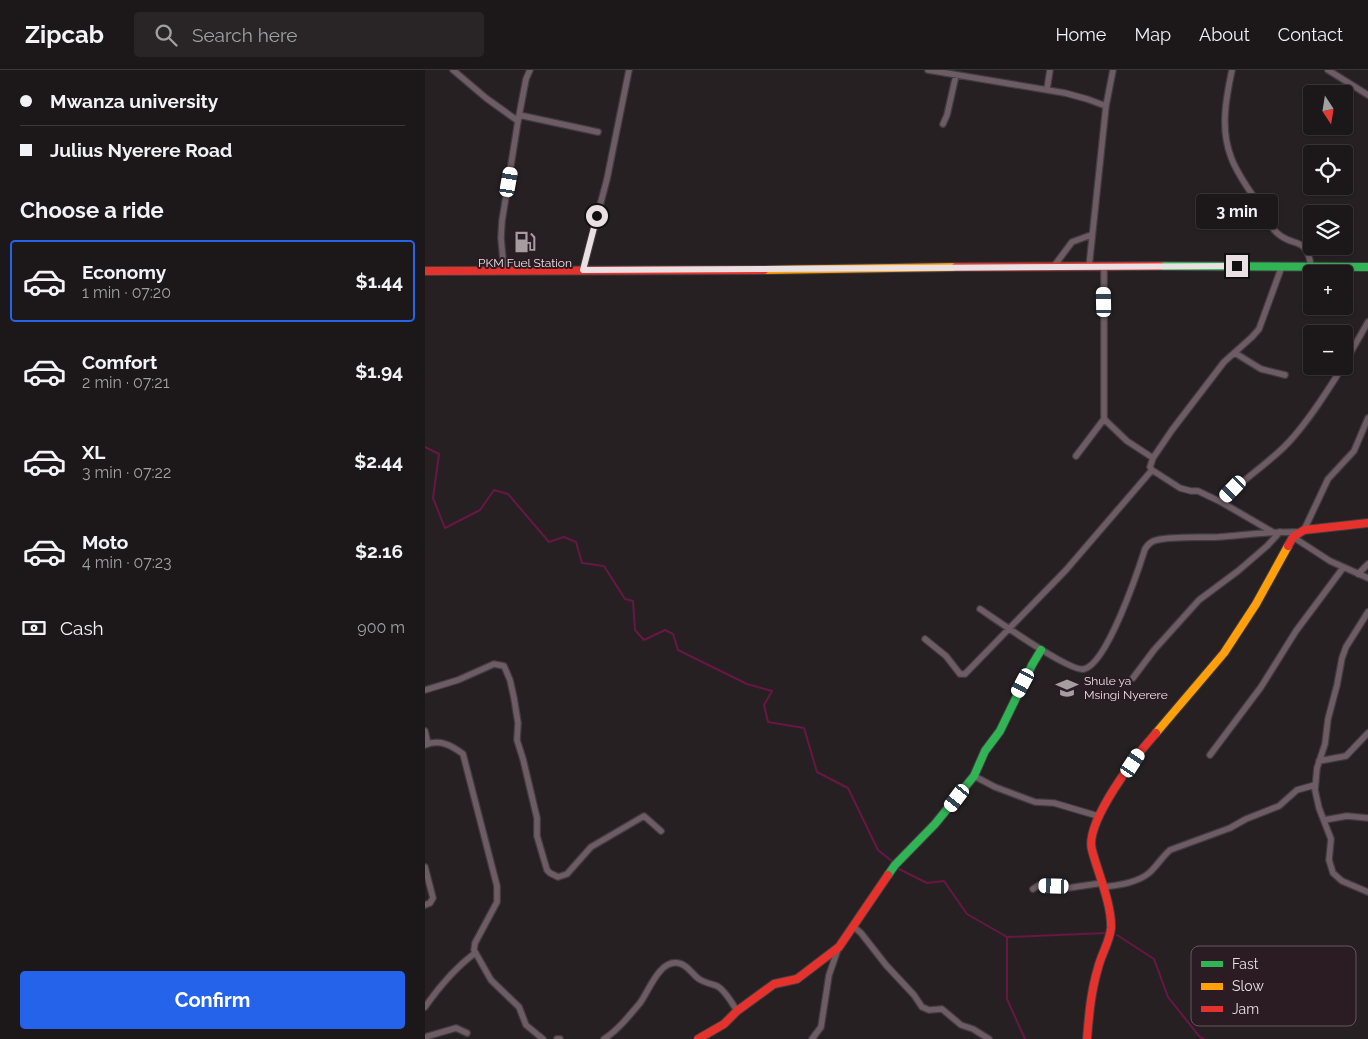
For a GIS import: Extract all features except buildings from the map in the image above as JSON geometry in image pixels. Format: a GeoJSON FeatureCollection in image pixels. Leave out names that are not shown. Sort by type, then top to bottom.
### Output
{"type":"FeatureCollection","features":[{"type":"Feature","properties":{"kind":"main road"},"geometry":{"type":"LineString","coordinates":[[425,271],[1303,266]]}},
{"type":"Feature","properties":{"kind":"main road"},"geometry":{"type":"LineString","coordinates":[[1353,267],[1368,267]]}},
{"type":"Feature","properties":{"kind":"main road"},"geometry":{"type":"LineString","coordinates":[[1087,1039],[1091,992],[1101,955],[1110,934],[1111,925],[1103,885],[1091,848],[1092,832],[1098,816],[1142,749],[1224,653],[1299,533],[1368,523]]}},
{"type":"Feature","properties":{"kind":"main road"},"geometry":{"type":"LineString","coordinates":[[698,1039],[724,1024],[737,1011],[774,984],[797,979],[839,947],[854,927],[885,877],[935,824],[974,776],[985,751],[1001,728],[1041,650]]}},
{"type":"Feature","properties":{"kind":"street"},"geometry":{"type":"LineString","coordinates":[[453,70],[486,98],[519,118],[598,132]]}},
{"type":"Feature","properties":{"kind":"street"},"geometry":{"type":"LineString","coordinates":[[504,270],[501,244],[502,221],[526,79],[530,70]]}},
{"type":"Feature","properties":{"kind":"street"},"geometry":{"type":"LineString","coordinates":[[583,270],[607,179],[629,70]]}},
{"type":"Feature","properties":{"kind":"street"},"geometry":{"type":"LineString","coordinates":[[928,70],[1047,89],[1106,106]]}},
{"type":"Feature","properties":{"kind":"street"},"geometry":{"type":"LineString","coordinates":[[1047,89],[1050,70]]}},
{"type":"Feature","properties":{"kind":"street"},"geometry":{"type":"LineString","coordinates":[[1089,267],[1106,106],[1113,70]]}},
{"type":"Feature","properties":{"kind":"street"},"geometry":{"type":"LineString","coordinates":[[1232,70],[1225,107],[1226,138],[1230,156],[1245,185],[1274,229],[1285,238],[1300,243],[1306,248],[1311,265]]}},
{"type":"Feature","properties":{"kind":"street"},"geometry":{"type":"LineString","coordinates":[[1328,70],[1368,94]]}},
{"type":"Feature","properties":{"kind":"street"},"geometry":{"type":"LineString","coordinates":[[943,124],[959,74]]}},
{"type":"Feature","properties":{"kind":"street"},"geometry":{"type":"LineString","coordinates":[[1054,266],[1072,242],[1091,235]]}},
{"type":"Feature","properties":{"kind":"street"},"geometry":{"type":"LineString","coordinates":[[925,639],[946,656],[959,674],[963,675],[1010,629],[1066,570],[1151,470],[1153,458],[1224,362],[1259,329],[1282,266]]}},
{"type":"Feature","properties":{"kind":"street"},"geometry":{"type":"LineString","coordinates":[[1076,456],[1104,419],[1104,267]]}},
{"type":"Feature","properties":{"kind":"street"},"geometry":{"type":"LineString","coordinates":[[1353,348],[1368,322]]}},
{"type":"Feature","properties":{"kind":"street"},"geometry":{"type":"LineString","coordinates":[[1235,353],[1261,369],[1285,376]]}},
{"type":"Feature","properties":{"kind":"street"},"geometry":{"type":"LineString","coordinates":[[1221,502],[1233,489],[1287,443],[1312,412],[1336,375]]}},
{"type":"Feature","properties":{"kind":"street"},"geometry":{"type":"LineString","coordinates":[[1299,533],[1328,479],[1354,451],[1368,418]]}},
{"type":"Feature","properties":{"kind":"street"},"geometry":{"type":"LineString","coordinates":[[1104,419],[1127,441],[1153,458]]}},
{"type":"Feature","properties":{"kind":"street"},"geometry":{"type":"LineString","coordinates":[[1151,470],[1180,488],[1198,491],[1221,502],[1272,532]]}},
{"type":"Feature","properties":{"kind":"street"},"geometry":{"type":"LineString","coordinates":[[980,609],[1041,650],[1075,668],[1086,669],[1099,656],[1121,616],[1145,549],[1149,543],[1155,540],[1272,532],[1299,533],[1343,568],[1368,578]]}},
{"type":"Feature","properties":{"kind":"street"},"geometry":{"type":"LineString","coordinates":[[1133,678],[1154,650],[1199,600],[1238,571],[1280,532]]}},
{"type":"Feature","properties":{"kind":"street"},"geometry":{"type":"LineString","coordinates":[[1358,574],[1368,564]]}},
{"type":"Feature","properties":{"kind":"street"},"geometry":{"type":"LineString","coordinates":[[1210,755],[1261,687],[1296,632],[1343,568]]}},
{"type":"Feature","properties":{"kind":"street"},"geometry":{"type":"LineString","coordinates":[[1368,612],[1346,647],[1342,658],[1328,719],[1325,744],[1317,768],[1315,785],[1319,808],[1331,839],[1329,860],[1333,873],[1342,881],[1368,892]]}},
{"type":"Feature","properties":{"kind":"street"},"geometry":{"type":"LineString","coordinates":[[425,690],[458,680],[494,664],[503,666],[510,680],[514,698],[518,723],[517,740],[537,818],[537,836],[547,870],[550,873],[558,877],[567,874],[591,847],[643,816],[661,831]]}},
{"type":"Feature","properties":{"kind":"street"},"geometry":{"type":"LineString","coordinates":[[425,731],[427,744],[445,743],[463,754],[497,886],[497,902],[475,943],[475,953],[491,980],[519,1007],[526,1025],[543,1039]]}},
{"type":"Feature","properties":{"kind":"street"},"geometry":{"type":"LineString","coordinates":[[1319,762],[1346,756],[1368,733]]}},
{"type":"Feature","properties":{"kind":"street"},"geometry":{"type":"LineString","coordinates":[[974,776],[995,787],[1035,802],[1055,803],[1098,816]]}},
{"type":"Feature","properties":{"kind":"street"},"geometry":{"type":"LineString","coordinates":[[1033,889],[1039,885],[1068,888],[1103,885],[1143,877],[1170,850],[1230,828],[1246,819],[1279,806],[1297,790],[1315,785]]}},
{"type":"Feature","properties":{"kind":"street"},"geometry":{"type":"LineString","coordinates":[[1324,820],[1347,816],[1368,818]]}},
{"type":"Feature","properties":{"kind":"street"},"geometry":{"type":"LineString","coordinates":[[425,867],[433,898],[430,903],[425,905]]}},
{"type":"Feature","properties":{"kind":"street"},"geometry":{"type":"LineString","coordinates":[[854,927],[914,995],[922,1007],[929,1010],[942,1009],[961,1025],[973,1029],[989,1039]]}},
{"type":"Feature","properties":{"kind":"street"},"geometry":{"type":"LineString","coordinates":[[813,1039],[821,1027],[829,975],[839,947]]}},
{"type":"Feature","properties":{"kind":"street"},"geometry":{"type":"LineString","coordinates":[[425,1007],[443,983],[465,960],[475,953]]}},
{"type":"Feature","properties":{"kind":"street"},"geometry":{"type":"LineString","coordinates":[[604,1039],[612,1033],[641,1001],[651,982],[659,972],[674,963],[680,963],[701,980],[721,988],[737,1011]]}},
{"type":"Feature","properties":{"kind":"street"},"geometry":{"type":"LineString","coordinates":[[425,1038],[457,1028],[467,1033]]}},
{"type":"Feature","properties":{"kind":"waterway"},"geometry":{"type":"LineString","coordinates":[[425,447],[439,454],[433,498],[445,528],[480,510],[494,490],[508,494],[549,542],[564,537],[576,542],[582,563],[604,566],[625,599],[633,601],[635,630],[644,640],[665,630],[673,634],[678,650],[747,684],[772,691],[764,705],[768,722],[804,728],[817,772],[848,788],[878,850],[893,862]]}},
{"type":"Feature","properties":{"kind":"waterway"},"geometry":{"type":"LineString","coordinates":[[899,869],[927,883],[944,881],[967,914],[1007,937],[1007,999],[1025,1039]]}},
{"type":"Feature","properties":{"kind":"waterway"},"geometry":{"type":"LineString","coordinates":[[1007,937],[1106,933]]}},
{"type":"Feature","properties":{"kind":"waterway"},"geometry":{"type":"LineString","coordinates":[[1117,935],[1154,959],[1168,997],[1191,1026]]}},
{"type":"Feature","properties":{"kind":"waterway"},"geometry":{"type":"LineString","coordinates":[[1191,1026],[1204,1039]]}},
{"type":"Feature","properties":{"kind":"traffic: fast"},"geometry":{"type":"LineString","coordinates":[[1160,266],[1368,267]]}},
{"type":"Feature","properties":{"kind":"traffic: fast"},"geometry":{"type":"LineString","coordinates":[[888,875],[895,865],[935,824],[974,776],[985,751],[1000,731],[1041,650]]}},
{"type":"Feature","properties":{"kind":"traffic: slow"},"geometry":{"type":"LineString","coordinates":[[764,270],[956,267]]}},
{"type":"Feature","properties":{"kind":"traffic: slow"},"geometry":{"type":"LineString","coordinates":[[1156,733],[1224,653],[1256,604],[1288,546]]}},
{"type":"Feature","properties":{"kind":"traffic: jam"},"geometry":{"type":"LineString","coordinates":[[956,267],[1160,266]]}},
{"type":"Feature","properties":{"kind":"traffic: jam"},"geometry":{"type":"LineString","coordinates":[[425,271],[764,270]]}},
{"type":"Feature","properties":{"kind":"traffic: jam"},"geometry":{"type":"LineString","coordinates":[[1288,546],[1293,537],[1304,530],[1368,523]]}},
{"type":"Feature","properties":{"kind":"traffic: jam"},"geometry":{"type":"LineString","coordinates":[[1087,1039],[1094,985],[1111,928],[1109,909],[1092,850],[1092,838],[1096,823],[1114,789],[1156,733]]}},
{"type":"Feature","properties":{"kind":"traffic: jam"},"geometry":{"type":"LineString","coordinates":[[698,1039],[724,1024],[737,1011],[774,984],[797,979],[839,947],[888,875]]}},
{"type":"Feature","properties":{"kind":"place","name":"PKM Fuel Station"},"geometry":{"type":"Point","coordinates":[525,242]}},
{"type":"Feature","properties":{"kind":"place","name":"Shule ya Msingi Nyerere"},"geometry":{"type":"Point","coordinates":[1067,688]}},
{"type":"Feature","properties":{"kind":"route"},"geometry":{"type":"LineString","coordinates":[[597,216],[583,270],[1237,266]]}}]}
